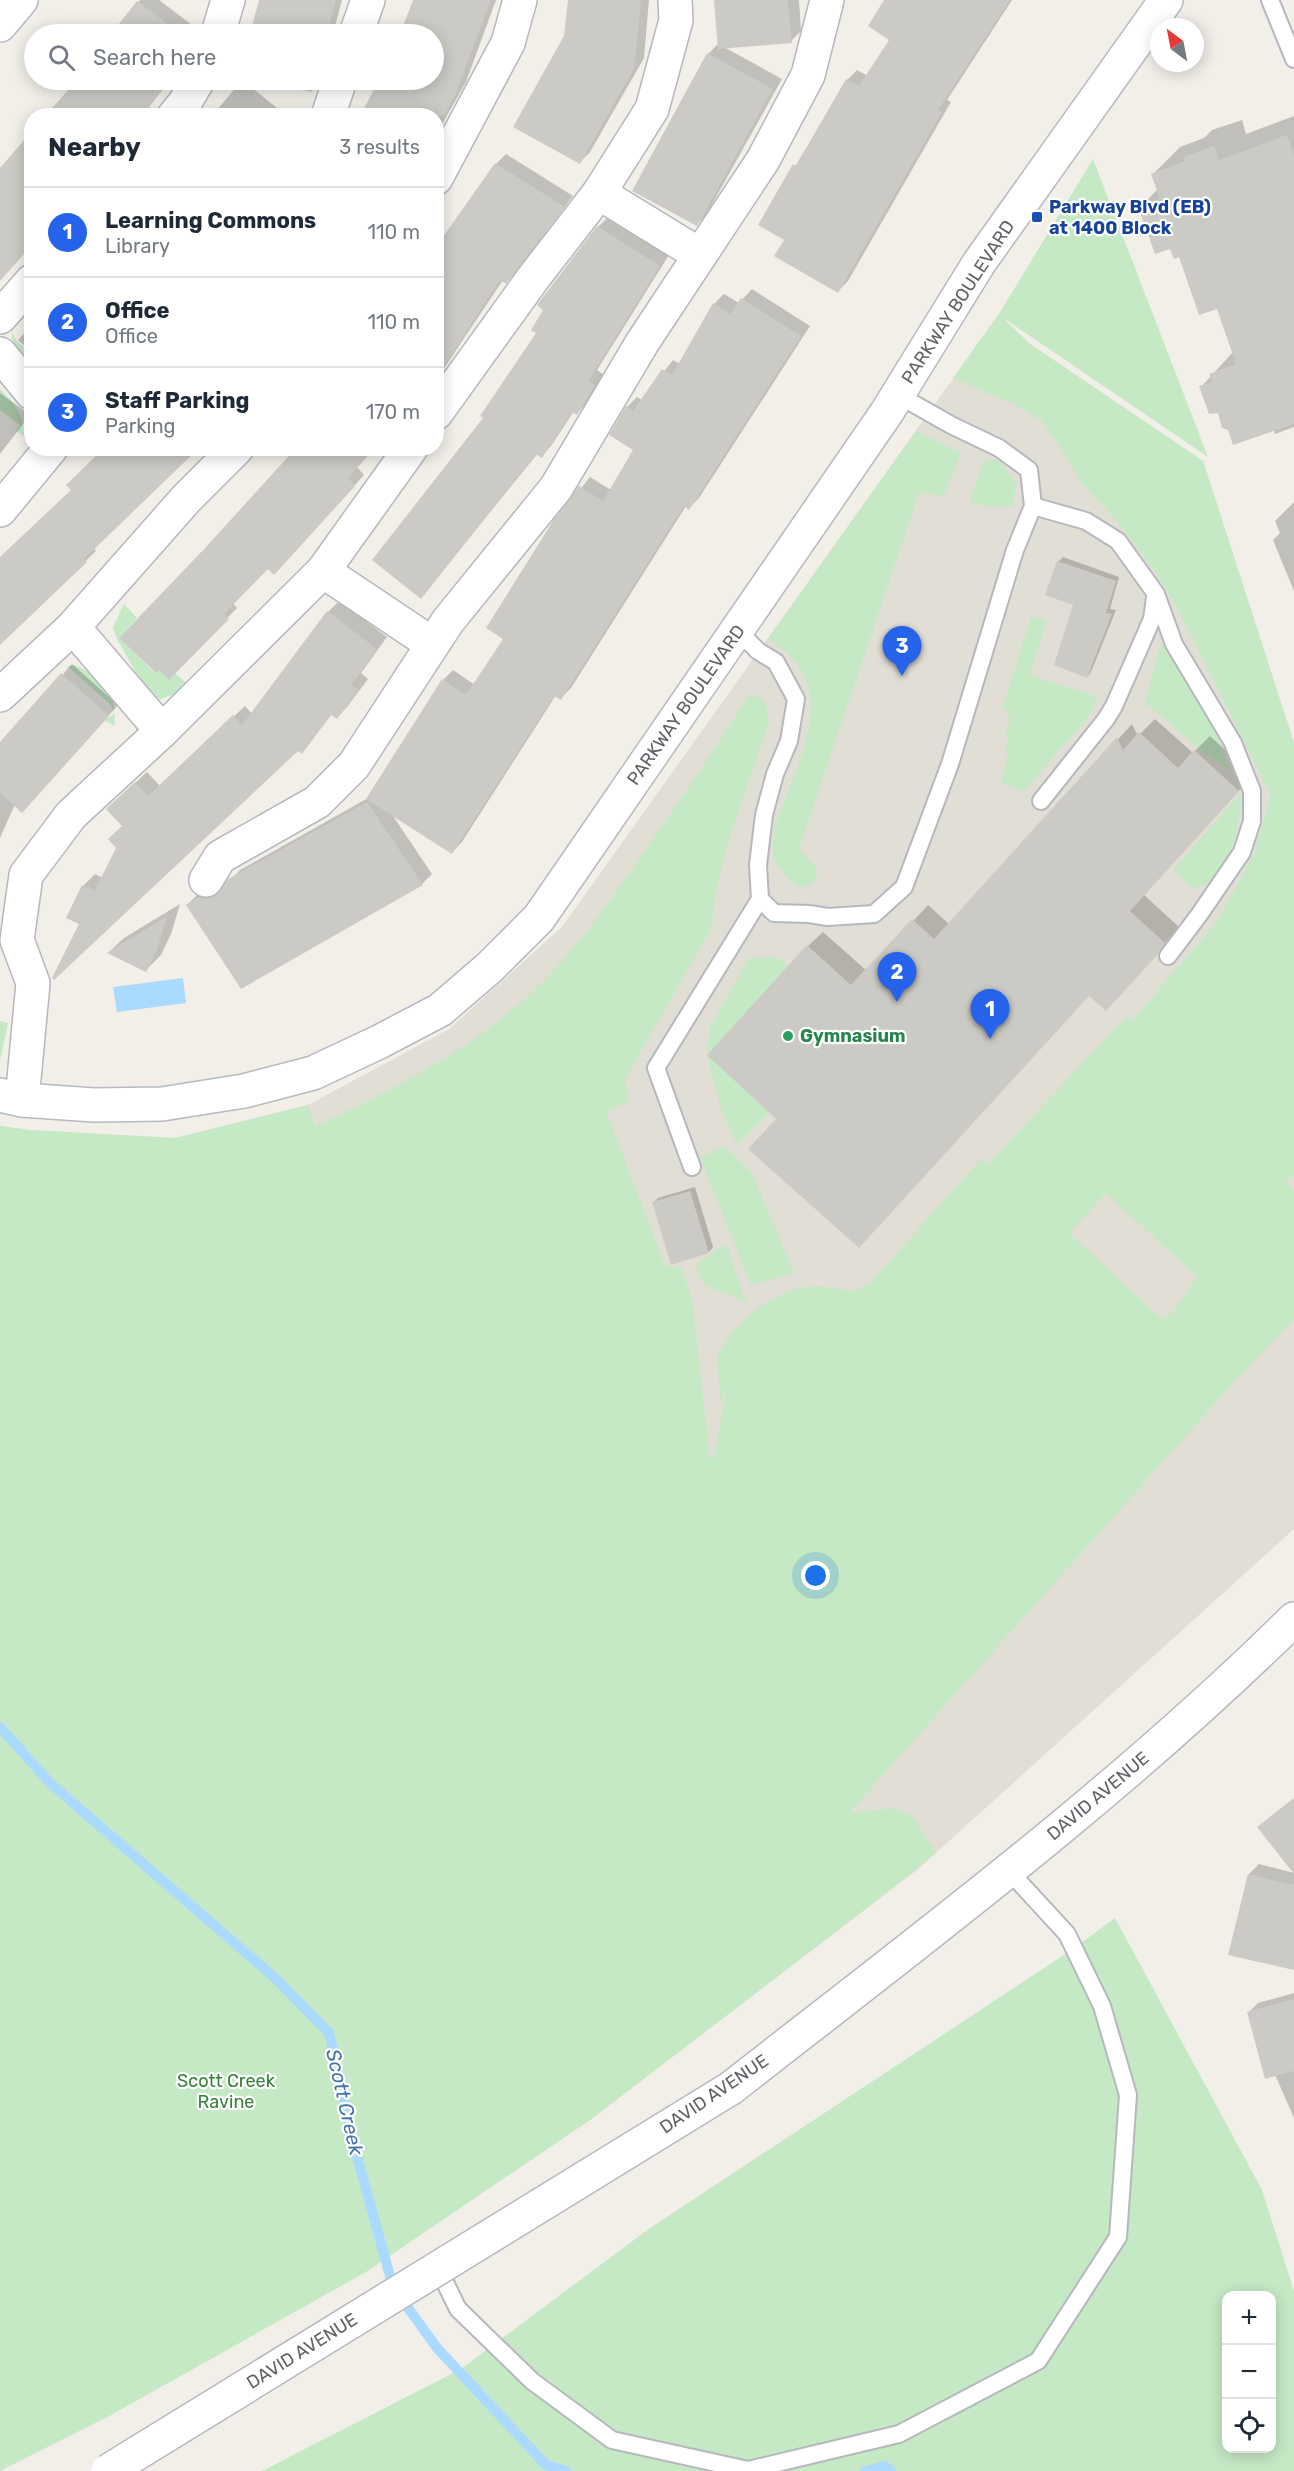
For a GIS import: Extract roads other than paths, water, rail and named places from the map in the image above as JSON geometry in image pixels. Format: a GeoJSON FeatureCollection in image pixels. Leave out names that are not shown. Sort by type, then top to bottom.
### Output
{"type":"FeatureCollection","features":[{"type":"Feature","properties":{"kind":"street"},"geometry":{"type":"LineString","coordinates":[[0,25],[21,0]]}},
{"type":"Feature","properties":{"kind":"street"},"geometry":{"type":"LineString","coordinates":[[221,24],[228,0]]}},
{"type":"Feature","properties":{"kind":"street"},"geometry":{"type":"LineString","coordinates":[[360,24],[368,0]]}},
{"type":"Feature","properties":{"kind":"street"},"geometry":{"type":"LineString","coordinates":[[444,163],[508,43],[520,0]]}},
{"type":"Feature","properties":{"kind":"street"},"geometry":{"type":"LineString","coordinates":[[444,402],[534,277],[599,193],[652,109],[676,20],[675,0]]}},
{"type":"Feature","properties":{"kind":"street"},"geometry":{"type":"LineString","coordinates":[[206,880],[220,857],[317,802],[354,765],[432,644],[556,488],[642,343],[764,160],[808,75],[827,0]]}},
{"type":"Feature","properties":{"kind":"street","name":"PARKWAY BOULEVARD"},"geometry":{"type":"LineString","coordinates":[[11,1098],[94,1105],[162,1104],[244,1091],[313,1073],[440,1010],[490,967],[539,918],[898,395],[979,263],[1166,0]]}},
{"type":"Feature","properties":{"kind":"street"},"geometry":{"type":"LineString","coordinates":[[181,108],[192,90]]}},
{"type":"Feature","properties":{"kind":"street"},"geometry":{"type":"LineString","coordinates":[[331,108],[337,90]]}},
{"type":"Feature","properties":{"kind":"street"},"geometry":{"type":"LineString","coordinates":[[599,193],[700,255]]}},
{"type":"Feature","properties":{"kind":"street"},"geometry":{"type":"LineString","coordinates":[[0,317],[24,289]]}},
{"type":"Feature","properties":{"kind":"street"},"geometry":{"type":"LineString","coordinates":[[0,354],[24,383]]}},
{"type":"Feature","properties":{"kind":"street"},"geometry":{"type":"LineString","coordinates":[[0,510],[44,456]]}},
{"type":"Feature","properties":{"kind":"street"},"geometry":{"type":"LineString","coordinates":[[0,695],[73,627],[186,499],[229,456]]}},
{"type":"Feature","properties":{"kind":"street"},"geometry":{"type":"LineString","coordinates":[[11,1098],[33,983],[17,940],[26,875],[71,815],[162,731],[323,571],[405,456]]}},
{"type":"Feature","properties":{"kind":"street"},"geometry":{"type":"LineString","coordinates":[[323,571],[432,644]]}},
{"type":"Feature","properties":{"kind":"street"},"geometry":{"type":"LineString","coordinates":[[73,627],[162,731]]}},
{"type":"Feature","properties":{"kind":"street","name":"DAVID AVENUE"},"geometry":{"type":"LineString","coordinates":[[108,2471],[730,2088],[1009,1870],[1237,1676],[1294,1619]]}},
{"type":"Feature","properties":{"kind":"lane"},"geometry":{"type":"LineString","coordinates":[[1270,0],[1294,59]]}},
{"type":"Feature","properties":{"kind":"lane"},"geometry":{"type":"LineString","coordinates":[[760,898],[774,913],[828,917],[874,914],[904,887],[950,764],[1016,550],[1033,506],[1029,470],[999,448],[951,425],[898,395]]}},
{"type":"Feature","properties":{"kind":"lane"},"geometry":{"type":"LineString","coordinates":[[1033,506],[1086,520],[1118,541],[1156,594],[1174,644],[1233,743],[1252,791],[1252,821],[1242,852],[1211,900],[1168,956]]}},
{"type":"Feature","properties":{"kind":"lane"},"geometry":{"type":"LineString","coordinates":[[1041,801],[1114,706],[1152,619],[1156,594]]}},
{"type":"Feature","properties":{"kind":"lane"},"geometry":{"type":"LineString","coordinates":[[692,1167],[656,1068],[760,898],[758,865],[764,815],[774,774],[789,741],[796,699],[776,662],[758,651],[738,631]]}},
{"type":"Feature","properties":{"kind":"lane"},"geometry":{"type":"LineString","coordinates":[[432,2256],[458,2309],[532,2381],[612,2440],[748,2470],[899,2434],[1038,2361],[1118,2237],[1128,2095],[1102,2006],[1067,1934],[1009,1870]]}},
{"type":"Feature","properties":{"kind":"water"},"geometry":{"type":"Polygon","coordinates":[[[183,978],[186,1003],[117,1012],[113,987],[183,978]]]}},
{"type":"Feature","properties":{"kind":"waterway","name":"Scott Creek"},"geometry":{"type":"LineString","coordinates":[[0,1727],[50,1783],[276,1979],[329,2033],[356,2153],[393,2287],[437,2348],[546,2465],[567,2471]]}},
{"type":"Feature","properties":{"kind":"waterway","name":"Scott Creek"},"geometry":{"type":"LineString","coordinates":[[865,2471],[885,2466],[891,2471]]}},
{"type":"Feature","properties":{"kind":"place","name":"Parkway Blvd (EB) at 1400 Block"},"geometry":{"type":"Point","coordinates":[1037,217]}},
{"type":"Feature","properties":{"kind":"place","name":"Staff Parking"},"geometry":{"type":"Point","coordinates":[902,676]}},
{"type":"Feature","properties":{"kind":"place","name":"Office"},"geometry":{"type":"Point","coordinates":[897,1002]}},
{"type":"Feature","properties":{"kind":"place","name":"Gymnasium"},"geometry":{"type":"Point","coordinates":[788,1036]}},
{"type":"Feature","properties":{"kind":"place","name":"Learning Commons"},"geometry":{"type":"Point","coordinates":[990,1039]}},
{"type":"Feature","properties":{"kind":"park label","name":"Scott Creek Ravine"},"geometry":{"type":"Point","coordinates":[226,2091]}}]}
